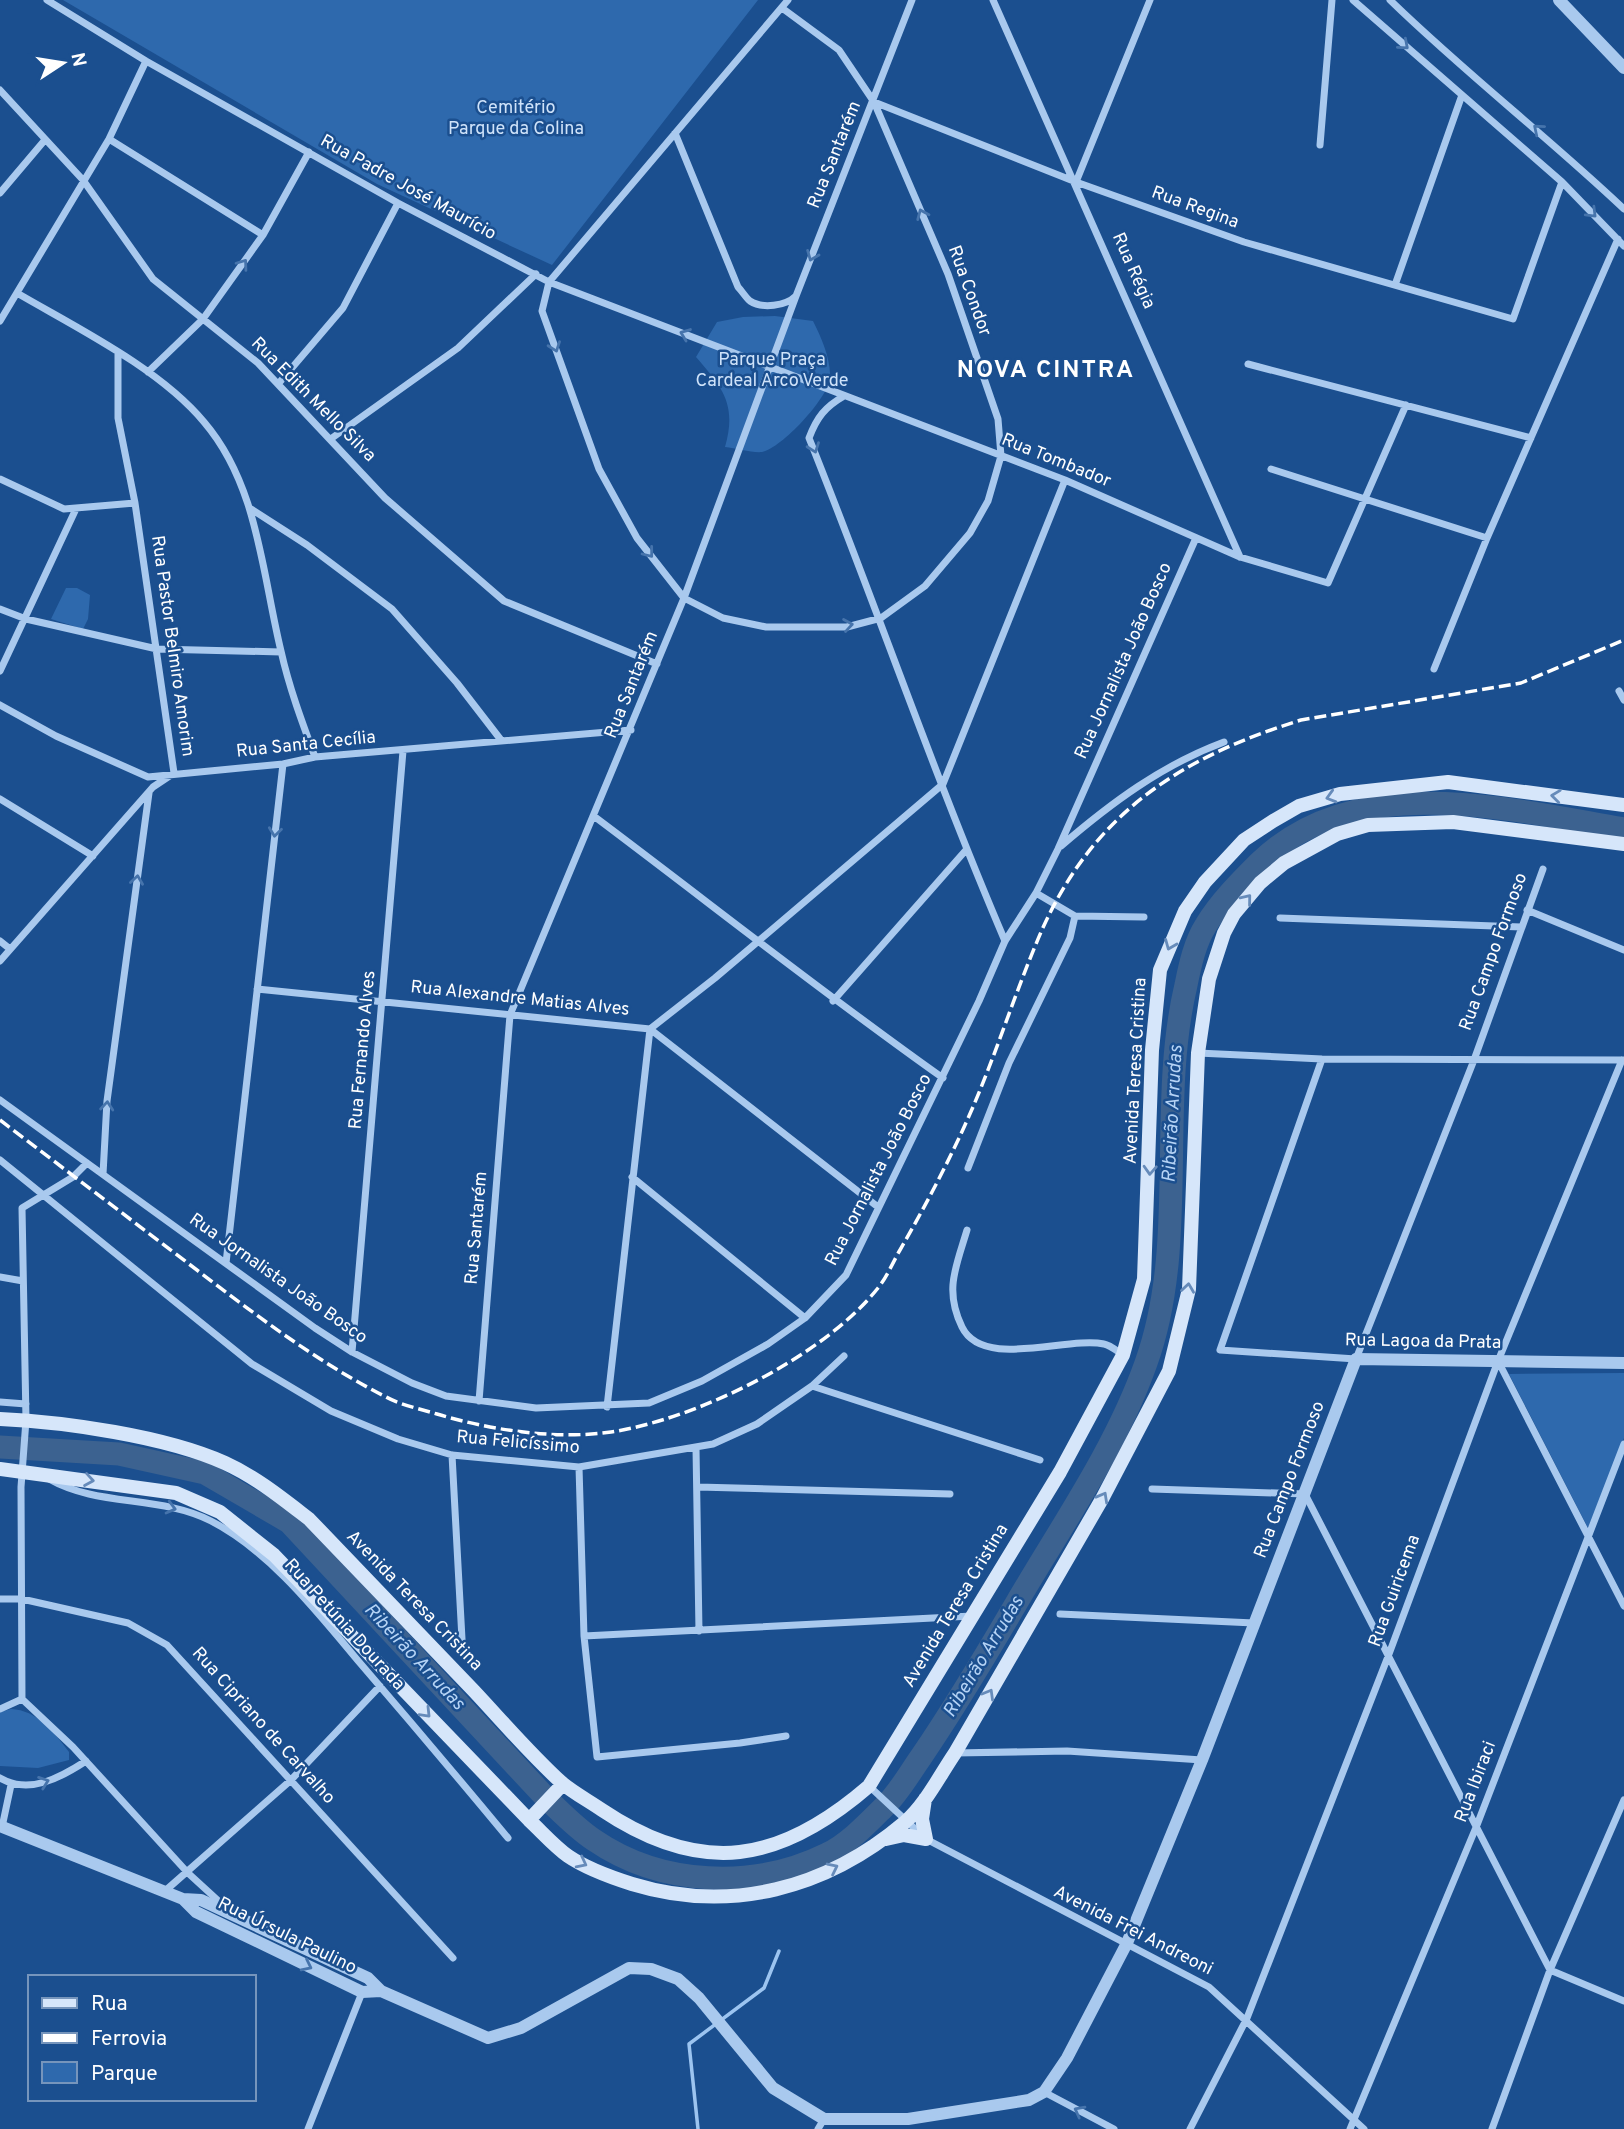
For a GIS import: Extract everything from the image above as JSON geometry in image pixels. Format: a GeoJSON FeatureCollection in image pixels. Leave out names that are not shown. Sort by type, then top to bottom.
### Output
{"type":"FeatureCollection","features":[{"type":"Feature","properties":{"kind":"main road","name":"Avenida Teresa Cristina"},"geometry":{"type":"LineString","coordinates":[[0,1419],[178,1447],[225,1463],[267,1487],[309,1519],[562,1786],[635,1832],[717,1854],[761,1850],[804,1834],[873,1790],[1060,1472],[1123,1355],[1144,1279],[1152,1050],[1160,970],[1185,911],[1205,882],[1244,841],[1273,821],[1299,806],[1340,794],[1448,782],[1624,805]]}},
{"type":"Feature","properties":{"kind":"main road"},"geometry":{"type":"LineString","coordinates":[[0,1469],[27,1468],[176,1493],[220,1512],[274,1555],[569,1856],[608,1877],[669,1895],[738,1898],[784,1888],[830,1871],[878,1841],[926,1794],[955,1753],[1102,1499],[1169,1371],[1189,1289],[1198,1053],[1209,979],[1224,933],[1234,914],[1260,883],[1310,847],[1337,834],[1368,825],[1453,822],[1624,844]]}},
{"type":"Feature","properties":{"kind":"main road"},"geometry":{"type":"LineString","coordinates":[[531,1818],[562,1786]]}},
{"type":"Feature","properties":{"kind":"main road"},"geometry":{"type":"LineString","coordinates":[[878,1841],[904,1835],[926,1839],[922,1819],[926,1794]]}},
{"type":"Feature","properties":{"kind":"street","name":"Rua Padre José Maurício"},"geometry":{"type":"LineString","coordinates":[[47,0],[146,61],[398,203],[549,282],[771,368]]}},
{"type":"Feature","properties":{"kind":"street"},"geometry":{"type":"LineString","coordinates":[[549,282],[788,0]]}},
{"type":"Feature","properties":{"kind":"street","name":"Rua Santarém"},"geometry":{"type":"LineString","coordinates":[[479,1401],[510,1014],[595,817],[684,598],[796,296],[912,0]]}},
{"type":"Feature","properties":{"kind":"street","name":"Rua Régia"},"geometry":{"type":"LineString","coordinates":[[993,0],[1240,557]]}},
{"type":"Feature","properties":{"kind":"street"},"geometry":{"type":"LineString","coordinates":[[1076,182],[1150,0]]}},
{"type":"Feature","properties":{"kind":"street"},"geometry":{"type":"LineString","coordinates":[[1320,145],[1332,0]]}},
{"type":"Feature","properties":{"kind":"street"},"geometry":{"type":"LineString","coordinates":[[1353,0],[1562,182],[1624,246]]}},
{"type":"Feature","properties":{"kind":"street"},"geometry":{"type":"LineString","coordinates":[[1390,0],[1433,42],[1551,141],[1624,209]]}},
{"type":"Feature","properties":{"kind":"street"},"geometry":{"type":"LineString","coordinates":[[1559,0],[1624,68]]}},
{"type":"Feature","properties":{"kind":"street","name":"Rua Condor"},"geometry":{"type":"LineString","coordinates":[[549,282],[542,311],[599,469],[637,538],[684,598],[723,618],[766,627],[847,627],[881,618],[925,586],[970,533],[988,501],[1001,456],[998,419],[948,274],[874,102],[839,50],[782,8]]}},
{"type":"Feature","properties":{"kind":"street"},"geometry":{"type":"LineString","coordinates":[[0,321],[109,139],[146,61]]}},
{"type":"Feature","properties":{"kind":"street","name":"Rua Edith Mello Silva"},"geometry":{"type":"LineString","coordinates":[[0,90],[44,141],[83,180],[153,279],[279,383],[386,498],[504,601],[657,664]]}},
{"type":"Feature","properties":{"kind":"street"},"geometry":{"type":"LineString","coordinates":[[1395,285],[1462,95]]}},
{"type":"Feature","properties":{"kind":"street","name":"Rua Regina"},"geometry":{"type":"LineString","coordinates":[[874,102],[1076,182],[1244,242],[1513,319],[1562,182]]}},
{"type":"Feature","properties":{"kind":"street"},"geometry":{"type":"LineString","coordinates":[[676,133],[738,287],[751,302],[768,305],[789,303],[796,296]]}},
{"type":"Feature","properties":{"kind":"street"},"geometry":{"type":"LineString","coordinates":[[109,139],[263,235]]}},
{"type":"Feature","properties":{"kind":"street"},"geometry":{"type":"LineString","coordinates":[[0,193],[44,141]]}},
{"type":"Feature","properties":{"kind":"street"},"geometry":{"type":"LineString","coordinates":[[148,372],[203,319],[263,235],[309,152]]}},
{"type":"Feature","properties":{"kind":"street"},"geometry":{"type":"LineString","coordinates":[[279,383],[343,308],[398,203]]}},
{"type":"Feature","properties":{"kind":"street"},"geometry":{"type":"LineString","coordinates":[[1434,669],[1487,538],[1618,239]]}},
{"type":"Feature","properties":{"kind":"street"},"geometry":{"type":"LineString","coordinates":[[332,438],[458,348],[536,274]]}},
{"type":"Feature","properties":{"kind":"street"},"geometry":{"type":"LineString","coordinates":[[17,293],[148,372],[204,421],[237,471],[251,509],[281,652],[315,757]]}},
{"type":"Feature","properties":{"kind":"street","name":"Rua Pastor Belmiro Amorim"},"geometry":{"type":"LineString","coordinates":[[0,961],[153,787],[174,773],[135,503],[118,418],[118,353]]}},
{"type":"Feature","properties":{"kind":"street"},"geometry":{"type":"LineString","coordinates":[[1248,364],[1531,438]]}},
{"type":"Feature","properties":{"kind":"street","name":"Rua Tombador"},"geometry":{"type":"LineString","coordinates":[[771,368],[1065,480],[1240,557],[1328,583],[1364,501]]}},
{"type":"Feature","properties":{"kind":"street"},"geometry":{"type":"LineString","coordinates":[[844,396],[828,405],[817,418],[809,438],[881,618],[911,706],[966,849],[1005,941]]}},
{"type":"Feature","properties":{"kind":"street"},"geometry":{"type":"LineString","coordinates":[[1364,501],[1406,405]]}},
{"type":"Feature","properties":{"kind":"street"},"geometry":{"type":"LineString","coordinates":[[1271,469],[1364,501],[1487,538]]}},
{"type":"Feature","properties":{"kind":"street"},"geometry":{"type":"LineString","coordinates":[[0,479],[45,502],[75,511],[135,503]]}},
{"type":"Feature","properties":{"kind":"street"},"geometry":{"type":"LineString","coordinates":[[943,784],[1065,480]]}},
{"type":"Feature","properties":{"kind":"street"},"geometry":{"type":"LineString","coordinates":[[251,509],[307,545],[393,610],[457,683],[501,740]]}},
{"type":"Feature","properties":{"kind":"street"},"geometry":{"type":"LineString","coordinates":[[0,671],[75,511]]}},
{"type":"Feature","properties":{"kind":"street","name":"Rua Jornalista João Bosco"},"geometry":{"type":"LineString","coordinates":[[0,1100],[352,1352],[412,1383],[446,1396],[536,1408],[607,1407],[649,1403],[702,1381],[768,1344],[805,1318],[846,1275],[943,1078],[1005,941],[1036,892],[1058,849],[1196,538]]}},
{"type":"Feature","properties":{"kind":"street"},"geometry":{"type":"LineString","coordinates":[[0,609],[26,619],[157,649],[281,652]]}},
{"type":"Feature","properties":{"kind":"street"},"geometry":{"type":"LineString","coordinates":[[1619,691],[1624,700]]}},
{"type":"Feature","properties":{"kind":"street","name":"Rua Santa Cecília"},"geometry":{"type":"LineString","coordinates":[[0,705],[126,769],[148,777],[283,764],[315,757],[631,730]]}},
{"type":"Feature","properties":{"kind":"street"},"geometry":{"type":"LineString","coordinates":[[1058,849],[1113,802],[1187,756],[1224,742]]}},
{"type":"Feature","properties":{"kind":"street","name":"Rua Fernando Alves"},"geometry":{"type":"LineString","coordinates":[[352,1352],[384,1000],[403,751]]}},
{"type":"Feature","properties":{"kind":"street"},"geometry":{"type":"LineString","coordinates":[[226,1263],[283,764]]}},
{"type":"Feature","properties":{"kind":"street","name":"Rua Alexandre Matias Alves"},"geometry":{"type":"LineString","coordinates":[[257,989],[650,1029],[760,941],[943,784]]}},
{"type":"Feature","properties":{"kind":"street"},"geometry":{"type":"LineString","coordinates":[[103,1174],[107,1101],[149,793]]}},
{"type":"Feature","properties":{"kind":"street"},"geometry":{"type":"LineString","coordinates":[[0,799],[93,856]]}},
{"type":"Feature","properties":{"kind":"street"},"geometry":{"type":"LineString","coordinates":[[595,817],[760,941],[833,1000],[943,1078]]}},
{"type":"Feature","properties":{"kind":"street"},"geometry":{"type":"LineString","coordinates":[[833,1000],[966,849]]}},
{"type":"Feature","properties":{"kind":"street","name":"Rua Campo Formoso"},"geometry":{"type":"LineString","coordinates":[[1044,2092],[1098,2003],[1127,1943],[1202,1760],[1474,1060],[1543,869]]}},
{"type":"Feature","properties":{"kind":"street"},"geometry":{"type":"LineString","coordinates":[[1036,892],[1075,916],[1143,917]]}},
{"type":"Feature","properties":{"kind":"street"},"geometry":{"type":"LineString","coordinates":[[1527,910],[1581,929],[1624,950]]}},
{"type":"Feature","properties":{"kind":"street"},"geometry":{"type":"LineString","coordinates":[[968,1168],[1009,1063],[1070,938],[1075,916]]}},
{"type":"Feature","properties":{"kind":"street"},"geometry":{"type":"LineString","coordinates":[[1280,918],[1521,927]]}},
{"type":"Feature","properties":{"kind":"street"},"geometry":{"type":"LineString","coordinates":[[0,941],[10,949]]}},
{"type":"Feature","properties":{"kind":"street"},"geometry":{"type":"LineString","coordinates":[[607,1407],[650,1029]]}},
{"type":"Feature","properties":{"kind":"street"},"geometry":{"type":"LineString","coordinates":[[650,1029],[878,1207]]}},
{"type":"Feature","properties":{"kind":"street"},"geometry":{"type":"LineString","coordinates":[[1198,1053],[1322,1059],[1623,1060]]}},
{"type":"Feature","properties":{"kind":"street","name":"Rua Lagoa da Prata"},"geometry":{"type":"LineString","coordinates":[[1322,1059],[1220,1350],[1356,1359],[1624,1363]]}},
{"type":"Feature","properties":{"kind":"street","name":"Rua Guiricema"},"geometry":{"type":"LineString","coordinates":[[1190,2129],[1247,2018],[1389,1654],[1498,1361],[1623,1060]]}},
{"type":"Feature","properties":{"kind":"street","name":"Rua Felicíssimo"},"geometry":{"type":"LineString","coordinates":[[0,1160],[251,1364],[331,1411],[398,1439],[452,1455],[579,1466],[713,1444],[757,1424],[811,1385],[844,1356]]}},
{"type":"Feature","properties":{"kind":"street"},"geometry":{"type":"LineString","coordinates":[[86,1163],[73,1177],[22,1208],[27,1468],[22,1599],[22,1699],[86,1761],[188,1873],[238,1917]]}},
{"type":"Feature","properties":{"kind":"street"},"geometry":{"type":"LineString","coordinates":[[632,1177],[805,1318]]}},
{"type":"Feature","properties":{"kind":"street"},"geometry":{"type":"LineString","coordinates":[[967,1230],[954,1276],[951,1306],[967,1337],[985,1346],[1011,1348],[1105,1344],[1123,1355]]}},
{"type":"Feature","properties":{"kind":"street"},"geometry":{"type":"LineString","coordinates":[[0,1277],[23,1280]]}},
{"type":"Feature","properties":{"kind":"street"},"geometry":{"type":"LineString","coordinates":[[1498,1361],[1624,1606]]}},
{"type":"Feature","properties":{"kind":"street"},"geometry":{"type":"LineString","coordinates":[[811,1385],[1041,1460]]}},
{"type":"Feature","properties":{"kind":"street"},"geometry":{"type":"LineString","coordinates":[[0,1402],[26,1404]]}},
{"type":"Feature","properties":{"kind":"street","name":"Rua Ibiraci"},"geometry":{"type":"LineString","coordinates":[[1350,2129],[1477,1825],[1624,1444]]}},
{"type":"Feature","properties":{"kind":"street"},"geometry":{"type":"LineString","coordinates":[[696,1448],[699,1631]]}},
{"type":"Feature","properties":{"kind":"street"},"geometry":{"type":"LineString","coordinates":[[452,1455],[462,1639]]}},
{"type":"Feature","properties":{"kind":"street"},"geometry":{"type":"LineString","coordinates":[[579,1466],[584,1636],[597,1756],[740,1743],[786,1735]]}},
{"type":"Feature","properties":{"kind":"street","name":"Rua Petúnia Dourada"},"geometry":{"type":"LineString","coordinates":[[27,1468],[69,1491],[169,1506],[211,1521],[259,1555],[321,1617],[508,1838]]}},
{"type":"Feature","properties":{"kind":"street"},"geometry":{"type":"LineString","coordinates":[[698,1487],[950,1494]]}},
{"type":"Feature","properties":{"kind":"street"},"geometry":{"type":"LineString","coordinates":[[1152,1489],[1305,1494],[1550,1970],[1624,2001]]}},
{"type":"Feature","properties":{"kind":"street","name":"Rua Cipriano de Carvalho"},"geometry":{"type":"LineString","coordinates":[[0,1599],[22,1599],[128,1623],[167,1645],[453,1958]]}},
{"type":"Feature","properties":{"kind":"street"},"geometry":{"type":"LineString","coordinates":[[1060,1614],[1254,1623]]}},
{"type":"Feature","properties":{"kind":"street"},"geometry":{"type":"LineString","coordinates":[[584,1636],[974,1616]]}},
{"type":"Feature","properties":{"kind":"street"},"geometry":{"type":"LineString","coordinates":[[165,1891],[291,1780],[380,1686]]}},
{"type":"Feature","properties":{"kind":"street"},"geometry":{"type":"LineString","coordinates":[[0,1709],[22,1699]]}},
{"type":"Feature","properties":{"kind":"street"},"geometry":{"type":"LineString","coordinates":[[955,1753],[1067,1751],[1202,1760]]}},
{"type":"Feature","properties":{"kind":"street"},"geometry":{"type":"LineString","coordinates":[[0,1778],[11,1785],[34,1786],[69,1772],[86,1761]]}},
{"type":"Feature","properties":{"kind":"street"},"geometry":{"type":"LineString","coordinates":[[1,1826],[11,1785]]}},
{"type":"Feature","properties":{"kind":"street","name":"Avenida Frei Andreoni"},"geometry":{"type":"LineString","coordinates":[[873,1790],[926,1839],[1209,1987],[1247,2018],[1364,2129]]}},
{"type":"Feature","properties":{"kind":"street"},"geometry":{"type":"LineString","coordinates":[[1492,2129],[1550,1970],[1624,1800]]}},
{"type":"Feature","properties":{"kind":"street","name":"Rua Úrsula Paulino"},"geometry":{"type":"LineString","coordinates":[[1,1826],[183,1899],[201,1900],[368,1978],[381,1991],[488,2038],[521,2028],[629,1968],[651,1969],[678,1979],[729,2033],[773,2088],[821,2124],[908,2119],[1029,2100],[1044,2092]]}},
{"type":"Feature","properties":{"kind":"street","name":"Rua Úrsula Paulino"},"geometry":{"type":"LineString","coordinates":[[183,1899],[196,1912],[362,1992],[381,1991]]}},
{"type":"Feature","properties":{"kind":"street"},"geometry":{"type":"LineString","coordinates":[[308,2129],[368,1978]]}},
{"type":"Feature","properties":{"kind":"street"},"geometry":{"type":"LineString","coordinates":[[1044,2092],[1114,2129]]}},
{"type":"Feature","properties":{"kind":"green space","name":"Cemitério Parque da Colina"},"geometry":{"type":"Polygon","coordinates":[[[63,0],[758,0],[552,265],[377,184],[63,0]]]}},
{"type":"Feature","properties":{"kind":"green space","name":"Parque Praça Cardeal Arco Verde"},"geometry":{"type":"Polygon","coordinates":[[[775,316],[813,321],[829,363],[830,378],[827,387],[803,421],[771,448],[758,452],[725,447],[729,420],[725,398],[714,378],[696,357],[717,322],[743,317],[775,316]]]}},
{"type":"Feature","properties":{"kind":"green space"},"geometry":{"type":"Polygon","coordinates":[[[66,588],[77,588],[90,595],[88,619],[83,629],[51,619],[66,588]]]}},
{"type":"Feature","properties":{"kind":"green space"},"geometry":{"type":"Polygon","coordinates":[[[1624,1373],[1624,1438],[1588,1528],[1509,1374],[1624,1373]]]}},
{"type":"Feature","properties":{"kind":"green space"},"geometry":{"type":"Polygon","coordinates":[[[11,1709],[29,1713],[44,1723],[69,1752],[69,1760],[38,1768],[0,1766],[0,1712],[11,1709]]]}},
{"type":"Feature","properties":{"kind":"waterway","name":"Ribeirão Arrudas"},"geometry":{"type":"LineString","coordinates":[[0,1447],[119,1454],[205,1473],[289,1522],[546,1798],[587,1835],[620,1855],[648,1867],[708,1878],[739,1878],[799,1866],[835,1850],[850,1839],[903,1784],[958,1700],[1070,1515],[1104,1456],[1134,1395],[1159,1318],[1166,1271],[1178,1031],[1193,954],[1202,932],[1218,908],[1259,863],[1297,834],[1340,815],[1386,806],[1434,803],[1482,806],[1624,829]]}},
{"type":"Feature","properties":{"kind":"waterway"},"geometry":{"type":"LineString","coordinates":[[698,2129],[689,2044],[764,1988],[779,1951]]}},
{"type":"Feature","properties":{"kind":"railway"},"geometry":{"type":"LineString","coordinates":[[0,1120],[284,1335],[334,1368],[392,1400],[457,1420],[523,1432],[590,1434],[645,1425],[719,1399],[792,1360],[825,1338],[878,1288],[926,1204],[965,1125],[1036,944],[1057,900],[1081,861],[1109,828],[1140,799],[1175,775],[1214,754],[1301,720],[1521,683],[1624,640]]}},
{"type":"Feature","properties":{"kind":"district","name":"NOVA CINTRA"},"geometry":{"type":"Point","coordinates":[1046,371]}}]}
